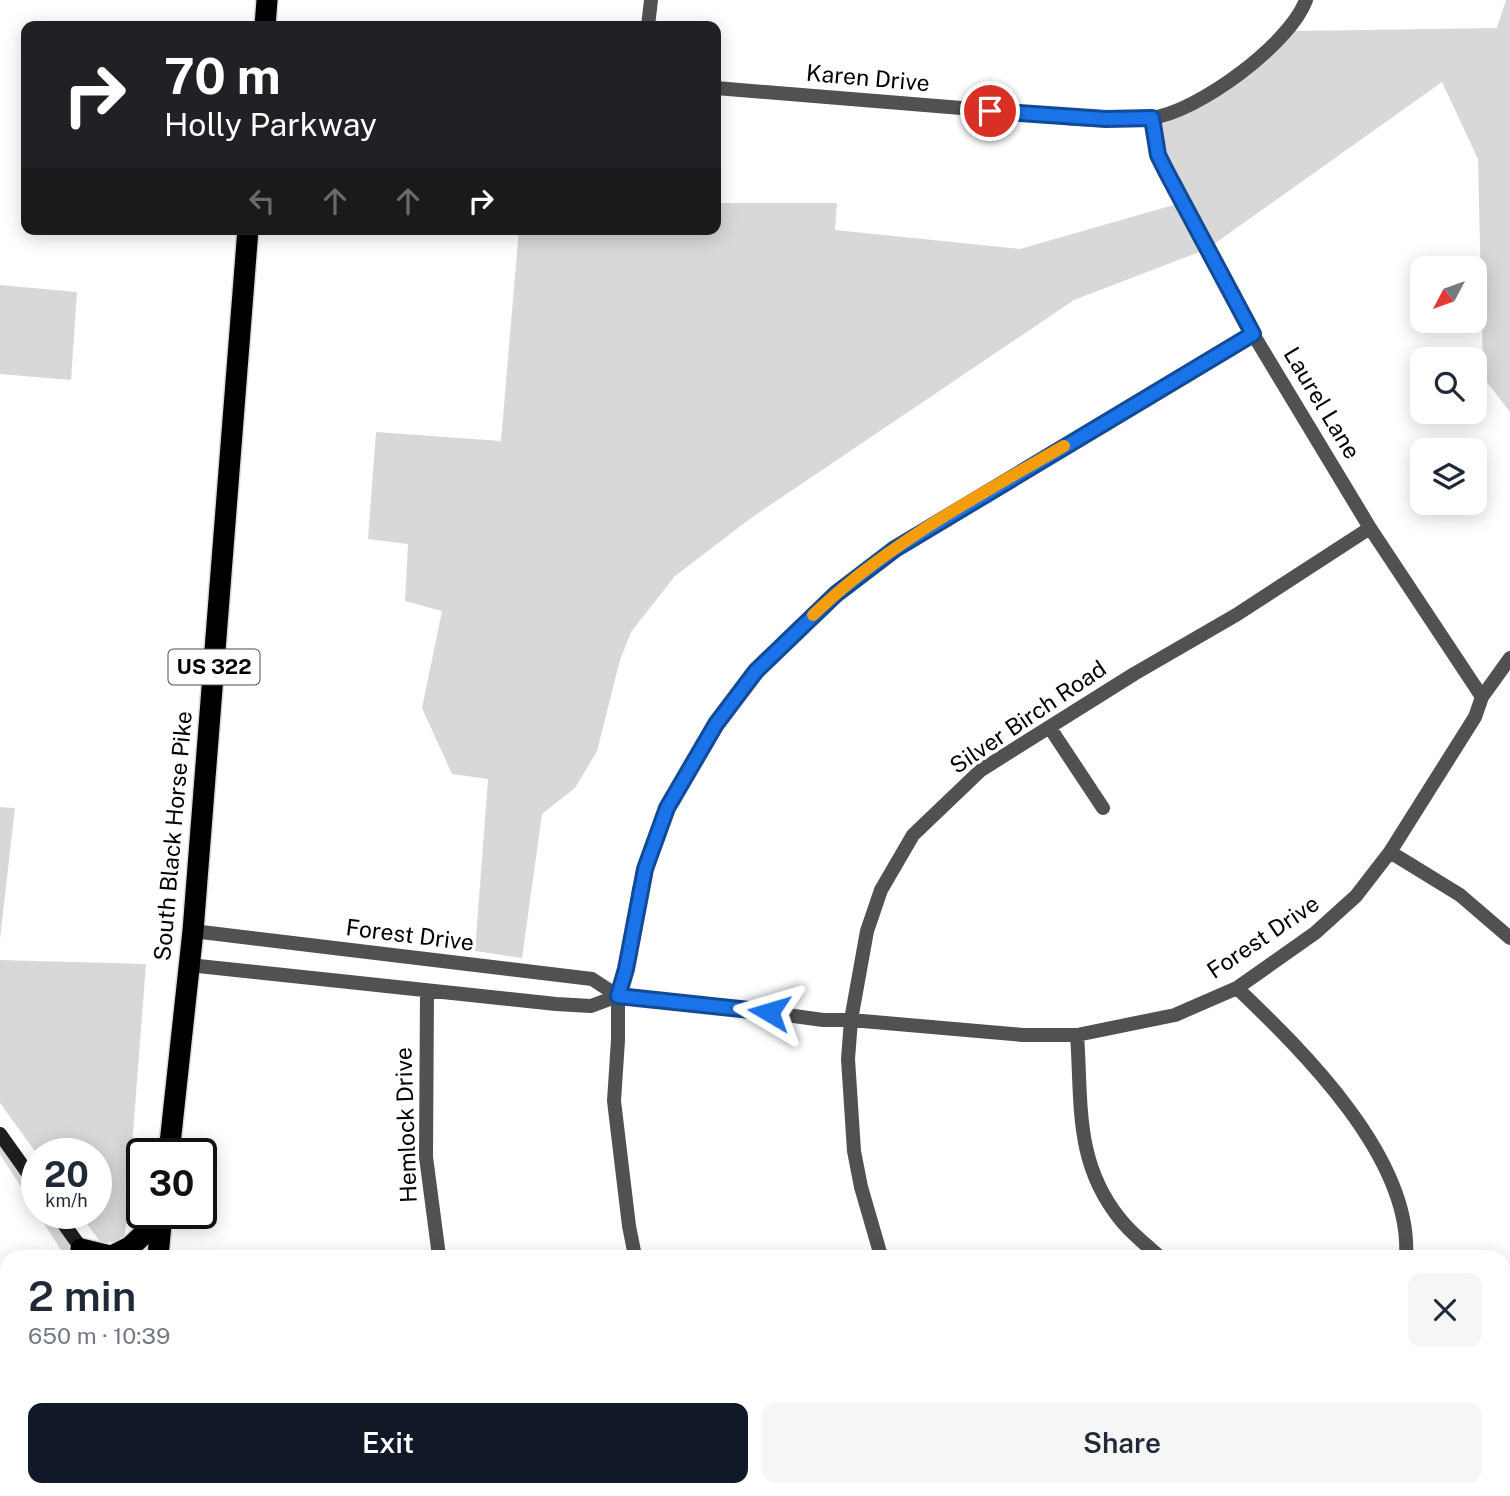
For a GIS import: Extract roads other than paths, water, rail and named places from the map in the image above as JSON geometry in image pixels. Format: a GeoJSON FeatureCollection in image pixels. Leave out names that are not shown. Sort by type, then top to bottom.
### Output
{"type":"FeatureCollection","features":[{"type":"Feature","properties":{"kind":"highway"},"geometry":{"type":"LineString","coordinates":[[265,21],[267,0]]}},
{"type":"Feature","properties":{"kind":"highway","name":"South Black Horse Pike"},"geometry":{"type":"LineString","coordinates":[[171,1138],[193,931],[248,235]]}},
{"type":"Feature","properties":{"kind":"highway"},"geometry":{"type":"LineString","coordinates":[[124,1250],[148,1229]]}},
{"type":"Feature","properties":{"kind":"highway"},"geometry":{"type":"LineString","coordinates":[[159,1250],[161,1229]]}},
{"type":"Feature","properties":{"kind":"street"},"geometry":{"type":"LineString","coordinates":[[648,21],[650,0]]}},
{"type":"Feature","properties":{"kind":"street","name":"Karen Drive"},"geometry":{"type":"LineString","coordinates":[[721,88],[1072,118],[1152,118],[1193,104],[1224,84],[1281,38],[1294,24],[1306,0]]}},
{"type":"Feature","properties":{"kind":"street","name":"Laurel Lane"},"geometry":{"type":"LineString","coordinates":[[1152,118],[1158,155],[1253,334],[1370,528],[1482,697]]}},
{"type":"Feature","properties":{"kind":"street"},"geometry":{"type":"LineString","coordinates":[[634,1250],[615,1121],[618,996],[626,969],[642,880],[667,808],[716,724],[756,671],[836,594],[895,549],[1253,334]]}},
{"type":"Feature","properties":{"kind":"street","name":"Silver Birch Road"},"geometry":{"type":"LineString","coordinates":[[879,1250],[861,1187],[853,1139],[848,1059],[851,1020],[867,931],[881,890],[913,835],[981,770],[1134,674],[1236,615],[1370,528]]}},
{"type":"Feature","properties":{"kind":"street","name":"Forest Drive"},"geometry":{"type":"LineString","coordinates":[[189,965],[591,1006],[618,996],[822,1020],[851,1020],[1023,1035],[1077,1035],[1175,1015],[1237,988],[1343,910],[1390,852],[1475,717],[1482,697],[1510,658]]}},
{"type":"Feature","properties":{"kind":"street"},"geometry":{"type":"LineString","coordinates":[[1050,728],[1103,808]]}},
{"type":"Feature","properties":{"kind":"street"},"geometry":{"type":"LineString","coordinates":[[1390,852],[1460,895],[1510,938]]}},
{"type":"Feature","properties":{"kind":"street","name":"Forest Drive"},"geometry":{"type":"LineString","coordinates":[[193,931],[592,979],[618,996]]}},
{"type":"Feature","properties":{"kind":"street"},"geometry":{"type":"LineString","coordinates":[[1237,988],[1293,1043],[1329,1085],[1373,1145],[1390,1177],[1402,1212],[1406,1250]]}},
{"type":"Feature","properties":{"kind":"street","name":"Hemlock Drive"},"geometry":{"type":"LineString","coordinates":[[426,991],[426,1157],[438,1250]]}},
{"type":"Feature","properties":{"kind":"street"},"geometry":{"type":"LineString","coordinates":[[1077,1035],[1083,1140],[1093,1175],[1122,1222],[1152,1250]]}},
{"type":"Feature","properties":{"kind":"street"},"geometry":{"type":"LineString","coordinates":[[0,1134],[21,1164]]}},
{"type":"Feature","properties":{"kind":"street"},"geometry":{"type":"LineString","coordinates":[[67,1229],[82,1250]]}}]}
